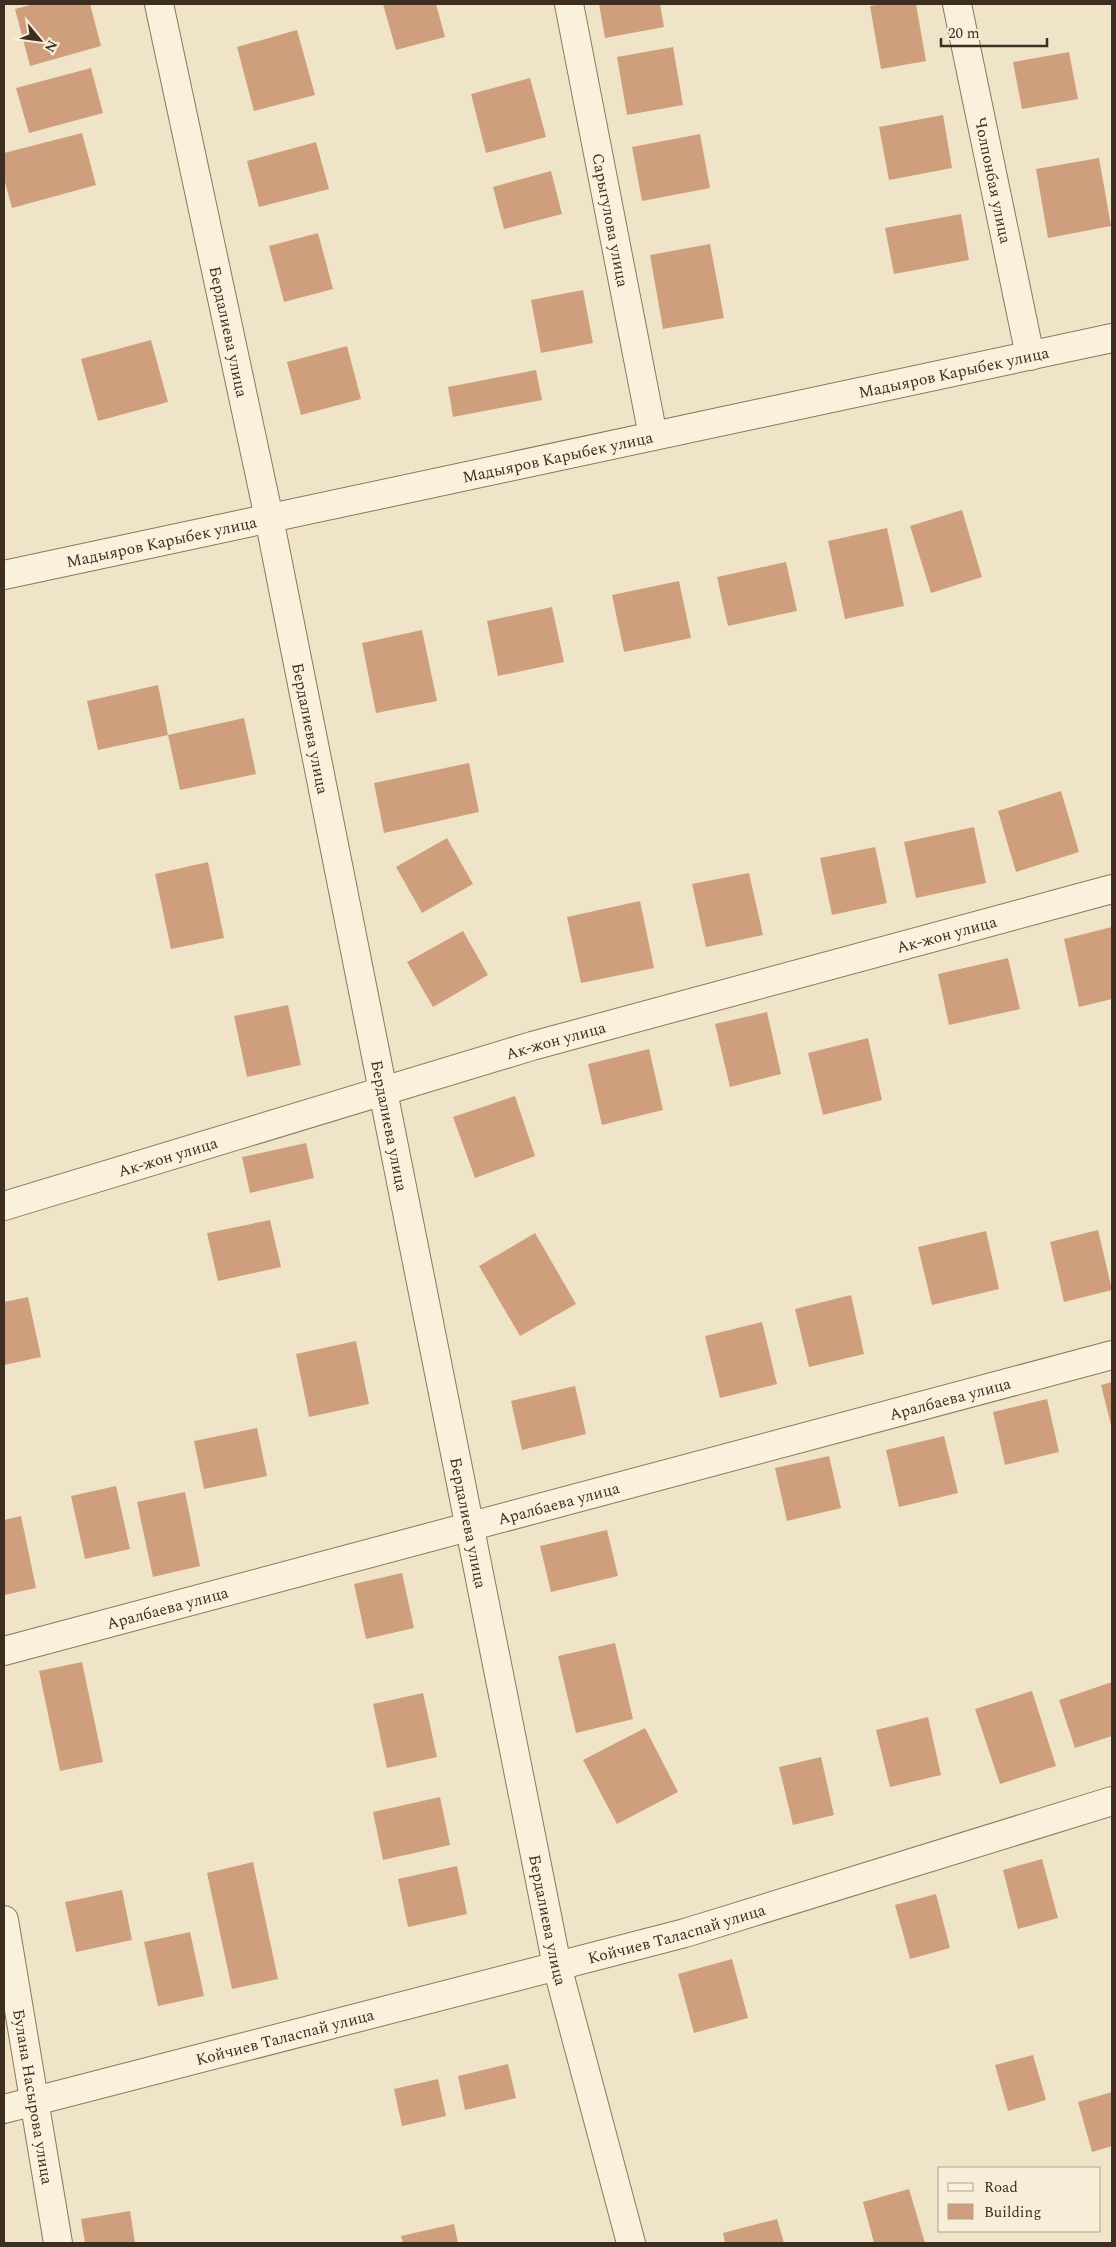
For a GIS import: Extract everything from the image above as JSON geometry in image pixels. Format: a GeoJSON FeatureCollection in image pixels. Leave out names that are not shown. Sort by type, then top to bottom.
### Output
{"type":"FeatureCollection","features":[{"type":"Feature","properties":{"kind":"street","name":"Бердалиева улица"},"geometry":{"type":"LineString","coordinates":[[159,4],[269,518],[557,1966],[631,2243]]}},
{"type":"Feature","properties":{"kind":"street","name":"Сарыгулова улица"},"geometry":{"type":"LineString","coordinates":[[569,4],[653,436]]}},
{"type":"Feature","properties":{"kind":"street","name":"Чолпонбая улица"},"geometry":{"type":"LineString","coordinates":[[957,4],[1030,356]]}},
{"type":"Feature","properties":{"kind":"street","name":"Мадыяров Карыбек улица"},"geometry":{"type":"LineString","coordinates":[[4,575],[1112,338]]}},
{"type":"Feature","properties":{"kind":"street","name":"Ак-жон улица"},"geometry":{"type":"LineString","coordinates":[[4,1206],[532,1046],[1112,889]]}},
{"type":"Feature","properties":{"kind":"street","name":"Аралбаева улица"},"geometry":{"type":"LineString","coordinates":[[4,1651],[1112,1355]]}},
{"type":"Feature","properties":{"kind":"street","name":"Койчиев Таласпай улица"},"geometry":{"type":"LineString","coordinates":[[4,2109],[685,1933],[1112,1801]]}},
{"type":"Feature","properties":{"kind":"street","name":"Булана Насырова улица"},"geometry":{"type":"LineString","coordinates":[[4,1920],[58,2243]]}},
{"type":"Feature","properties":{"kind":"building"},"geometry":{"type":"Polygon","coordinates":[[[34,4],[90,4],[101,46],[30,66],[15,9],[34,4]]]}},
{"type":"Feature","properties":{"kind":"building"},"geometry":{"type":"Polygon","coordinates":[[[383,4],[436,4],[445,37],[396,50],[383,4]]]}},
{"type":"Feature","properties":{"kind":"building"},"geometry":{"type":"Polygon","coordinates":[[[599,4],[660,4],[664,27],[605,38],[599,4]]]}},
{"type":"Feature","properties":{"kind":"building"},"geometry":{"type":"Polygon","coordinates":[[[916,4],[926,61],[881,69],[870,6],[916,4]]]}},
{"type":"Feature","properties":{"kind":"building"},"geometry":{"type":"Polygon","coordinates":[[[297,30],[315,95],[254,111],[237,47],[297,30]]]}},
{"type":"Feature","properties":{"kind":"building"},"geometry":{"type":"Polygon","coordinates":[[[673,47],[683,105],[627,115],[617,57],[673,47]]]}},
{"type":"Feature","properties":{"kind":"building"},"geometry":{"type":"Polygon","coordinates":[[[1069,52],[1078,99],[1022,109],[1013,62],[1069,52]]]}},
{"type":"Feature","properties":{"kind":"building"},"geometry":{"type":"Polygon","coordinates":[[[91,68],[103,113],[29,133],[16,88],[91,68]]]}},
{"type":"Feature","properties":{"kind":"building"},"geometry":{"type":"Polygon","coordinates":[[[530,78],[546,137],[486,153],[471,94],[530,78]]]}},
{"type":"Feature","properties":{"kind":"building"},"geometry":{"type":"Polygon","coordinates":[[[943,115],[952,168],[889,180],[879,127],[943,115]]]}},
{"type":"Feature","properties":{"kind":"building"},"geometry":{"type":"Polygon","coordinates":[[[82,133],[96,185],[12,208],[4,178],[4,153],[82,133]]]}},
{"type":"Feature","properties":{"kind":"building"},"geometry":{"type":"Polygon","coordinates":[[[700,134],[710,188],[642,201],[632,147],[700,134]]]}},
{"type":"Feature","properties":{"kind":"building"},"geometry":{"type":"Polygon","coordinates":[[[316,142],[329,189],[259,207],[247,161],[316,142]]]}},
{"type":"Feature","properties":{"kind":"building"},"geometry":{"type":"Polygon","coordinates":[[[1099,158],[1111,226],[1048,238],[1036,169],[1099,158]]]}},
{"type":"Feature","properties":{"kind":"building"},"geometry":{"type":"Polygon","coordinates":[[[551,171],[562,214],[504,229],[493,187],[551,171]]]}},
{"type":"Feature","properties":{"kind":"building"},"geometry":{"type":"Polygon","coordinates":[[[961,214],[969,260],[894,274],[885,228],[961,214]]]}},
{"type":"Feature","properties":{"kind":"building"},"geometry":{"type":"Polygon","coordinates":[[[318,233],[333,289],[284,302],[269,246],[318,233]]]}},
{"type":"Feature","properties":{"kind":"building"},"geometry":{"type":"Polygon","coordinates":[[[710,244],[724,318],[663,329],[650,255],[710,244]]]}},
{"type":"Feature","properties":{"kind":"building"},"geometry":{"type":"Polygon","coordinates":[[[583,290],[593,343],[541,353],[531,300],[583,290]]]}},
{"type":"Feature","properties":{"kind":"building"},"geometry":{"type":"Polygon","coordinates":[[[151,340],[168,402],[98,421],[81,359],[151,340]]]}},
{"type":"Feature","properties":{"kind":"building"},"geometry":{"type":"Polygon","coordinates":[[[347,346],[361,399],[301,415],[287,362],[347,346]]]}},
{"type":"Feature","properties":{"kind":"building"},"geometry":{"type":"Polygon","coordinates":[[[536,370],[542,400],[453,417],[448,387],[536,370]]]}},
{"type":"Feature","properties":{"kind":"building"},"geometry":{"type":"Polygon","coordinates":[[[962,510],[982,577],[931,593],[910,526],[962,510]]]}},
{"type":"Feature","properties":{"kind":"building"},"geometry":{"type":"Polygon","coordinates":[[[887,528],[904,606],[845,619],[828,541],[887,528]]]}},
{"type":"Feature","properties":{"kind":"building"},"geometry":{"type":"Polygon","coordinates":[[[786,562],[797,611],[728,626],[717,577],[786,562]]]}},
{"type":"Feature","properties":{"kind":"building"},"geometry":{"type":"Polygon","coordinates":[[[679,581],[691,638],[624,652],[612,595],[679,581]]]}},
{"type":"Feature","properties":{"kind":"building"},"geometry":{"type":"Polygon","coordinates":[[[552,607],[564,662],[498,676],[487,621],[552,607]]]}},
{"type":"Feature","properties":{"kind":"building"},"geometry":{"type":"Polygon","coordinates":[[[422,630],[437,701],[376,713],[362,643],[422,630]]]}},
{"type":"Feature","properties":{"kind":"building"},"geometry":{"type":"Polygon","coordinates":[[[158,685],[168,735],[98,750],[87,701],[158,685]]]}},
{"type":"Feature","properties":{"kind":"building"},"geometry":{"type":"Polygon","coordinates":[[[244,718],[256,774],[180,790],[168,735],[244,718]]]}},
{"type":"Feature","properties":{"kind":"building"},"geometry":{"type":"Polygon","coordinates":[[[469,763],[479,812],[384,833],[374,783],[469,763]]]}},
{"type":"Feature","properties":{"kind":"building"},"geometry":{"type":"Polygon","coordinates":[[[1061,791],[1079,852],[1016,872],[998,811],[1061,791]]]}},
{"type":"Feature","properties":{"kind":"building"},"geometry":{"type":"Polygon","coordinates":[[[974,827],[986,883],[916,898],[904,842],[974,827]]]}},
{"type":"Feature","properties":{"kind":"building"},"geometry":{"type":"Polygon","coordinates":[[[447,838],[473,884],[422,913],[396,867],[447,838]]]}},
{"type":"Feature","properties":{"kind":"building"},"geometry":{"type":"Polygon","coordinates":[[[875,847],[887,903],[832,915],[820,858],[875,847]]]}},
{"type":"Feature","properties":{"kind":"building"},"geometry":{"type":"Polygon","coordinates":[[[208,862],[224,938],[171,949],[155,874],[208,862]]]}},
{"type":"Feature","properties":{"kind":"building"},"geometry":{"type":"Polygon","coordinates":[[[749,873],[763,935],[706,947],[692,884],[749,873]]]}},
{"type":"Feature","properties":{"kind":"building"},"geometry":{"type":"Polygon","coordinates":[[[640,901],[654,968],[581,983],[567,917],[640,901]]]}},
{"type":"Feature","properties":{"kind":"building"},"geometry":{"type":"Polygon","coordinates":[[[1112,927],[1112,999],[1079,1007],[1064,939],[1112,927]]]}},
{"type":"Feature","properties":{"kind":"building"},"geometry":{"type":"Polygon","coordinates":[[[463,931],[488,975],[433,1007],[407,962],[463,931]]]}},
{"type":"Feature","properties":{"kind":"building"},"geometry":{"type":"Polygon","coordinates":[[[1008,958],[1020,1009],[949,1025],[938,974],[1008,958]]]}},
{"type":"Feature","properties":{"kind":"building"},"geometry":{"type":"Polygon","coordinates":[[[288,1005],[301,1065],[247,1077],[234,1016],[288,1005]]]}},
{"type":"Feature","properties":{"kind":"building"},"geometry":{"type":"Polygon","coordinates":[[[767,1012],[781,1074],[730,1087],[715,1024],[767,1012]]]}},
{"type":"Feature","properties":{"kind":"building"},"geometry":{"type":"Polygon","coordinates":[[[868,1038],[882,1100],[823,1115],[808,1053],[868,1038]]]}},
{"type":"Feature","properties":{"kind":"building"},"geometry":{"type":"Polygon","coordinates":[[[649,1049],[663,1110],[602,1125],[588,1064],[649,1049]]]}},
{"type":"Feature","properties":{"kind":"building"},"geometry":{"type":"Polygon","coordinates":[[[515,1096],[535,1156],[475,1178],[453,1117],[515,1096]]]}},
{"type":"Feature","properties":{"kind":"building"},"geometry":{"type":"Polygon","coordinates":[[[306,1143],[314,1178],[250,1193],[242,1157],[306,1143]]]}},
{"type":"Feature","properties":{"kind":"building"},"geometry":{"type":"Polygon","coordinates":[[[270,1220],[281,1267],[218,1281],[207,1233],[270,1220]]]}},
{"type":"Feature","properties":{"kind":"building"},"geometry":{"type":"Polygon","coordinates":[[[1098,1230],[1112,1290],[1064,1302],[1050,1242],[1098,1230]]]}},
{"type":"Feature","properties":{"kind":"building"},"geometry":{"type":"Polygon","coordinates":[[[986,1231],[999,1289],[932,1305],[918,1247],[986,1231]]]}},
{"type":"Feature","properties":{"kind":"building"},"geometry":{"type":"Polygon","coordinates":[[[535,1233],[576,1304],[520,1336],[479,1266],[535,1233]]]}},
{"type":"Feature","properties":{"kind":"building"},"geometry":{"type":"Polygon","coordinates":[[[851,1295],[864,1354],[809,1367],[795,1309],[851,1295]]]}},
{"type":"Feature","properties":{"kind":"building"},"geometry":{"type":"Polygon","coordinates":[[[28,1297],[41,1357],[4,1365],[4,1302],[28,1297]]]}},
{"type":"Feature","properties":{"kind":"building"},"geometry":{"type":"Polygon","coordinates":[[[762,1322],[777,1384],[720,1398],[705,1336],[762,1322]]]}},
{"type":"Feature","properties":{"kind":"building"},"geometry":{"type":"Polygon","coordinates":[[[356,1341],[369,1404],[309,1417],[296,1354],[356,1341]]]}},
{"type":"Feature","properties":{"kind":"building"},"geometry":{"type":"Polygon","coordinates":[[[1112,1382],[1112,1429],[1101,1385],[1112,1382]]]}},
{"type":"Feature","properties":{"kind":"building"},"geometry":{"type":"Polygon","coordinates":[[[575,1386],[586,1434],[522,1450],[511,1401],[575,1386]]]}},
{"type":"Feature","properties":{"kind":"building"},"geometry":{"type":"Polygon","coordinates":[[[1047,1399],[1059,1452],[1005,1465],[993,1412],[1047,1399]]]}},
{"type":"Feature","properties":{"kind":"building"},"geometry":{"type":"Polygon","coordinates":[[[257,1428],[267,1476],[204,1489],[194,1441],[257,1428]]]}},
{"type":"Feature","properties":{"kind":"building"},"geometry":{"type":"Polygon","coordinates":[[[944,1436],[958,1493],[899,1507],[886,1450],[944,1436]]]}},
{"type":"Feature","properties":{"kind":"building"},"geometry":{"type":"Polygon","coordinates":[[[829,1456],[841,1508],[787,1521],[775,1468],[829,1456]]]}},
{"type":"Feature","properties":{"kind":"building"},"geometry":{"type":"Polygon","coordinates":[[[116,1486],[130,1549],[85,1559],[71,1496],[116,1486]]]}},
{"type":"Feature","properties":{"kind":"building"},"geometry":{"type":"Polygon","coordinates":[[[185,1492],[200,1566],[153,1577],[137,1502],[185,1492]]]}},
{"type":"Feature","properties":{"kind":"building"},"geometry":{"type":"Polygon","coordinates":[[[21,1516],[36,1588],[4,1595],[4,1520],[21,1516]]]}},
{"type":"Feature","properties":{"kind":"building"},"geometry":{"type":"Polygon","coordinates":[[[607,1530],[618,1576],[551,1592],[540,1546],[607,1530]]]}},
{"type":"Feature","properties":{"kind":"building"},"geometry":{"type":"Polygon","coordinates":[[[402,1573],[414,1628],[366,1639],[354,1584],[402,1573]]]}},
{"type":"Feature","properties":{"kind":"building"},"geometry":{"type":"Polygon","coordinates":[[[615,1643],[633,1719],[576,1733],[558,1656],[615,1643]]]}},
{"type":"Feature","properties":{"kind":"building"},"geometry":{"type":"Polygon","coordinates":[[[82,1662],[103,1762],[60,1771],[39,1671],[82,1662]]]}},
{"type":"Feature","properties":{"kind":"building"},"geometry":{"type":"Polygon","coordinates":[[[1112,1682],[1112,1736],[1075,1748],[1059,1700],[1112,1682]]]}},
{"type":"Feature","properties":{"kind":"building"},"geometry":{"type":"Polygon","coordinates":[[[1032,1691],[1056,1766],[1000,1784],[975,1709],[1032,1691]]]}},
{"type":"Feature","properties":{"kind":"building"},"geometry":{"type":"Polygon","coordinates":[[[423,1693],[437,1757],[387,1768],[373,1704],[423,1693]]]}},
{"type":"Feature","properties":{"kind":"building"},"geometry":{"type":"Polygon","coordinates":[[[928,1717],[941,1775],[890,1787],[876,1730],[928,1717]]]}},
{"type":"Feature","properties":{"kind":"building"},"geometry":{"type":"Polygon","coordinates":[[[645,1728],[678,1792],[617,1824],[583,1760],[645,1728]]]}},
{"type":"Feature","properties":{"kind":"building"},"geometry":{"type":"Polygon","coordinates":[[[821,1757],[834,1815],[793,1825],[779,1767],[821,1757]]]}},
{"type":"Feature","properties":{"kind":"building"},"geometry":{"type":"Polygon","coordinates":[[[440,1797],[450,1845],[383,1860],[373,1812],[440,1797]]]}},
{"type":"Feature","properties":{"kind":"building"},"geometry":{"type":"Polygon","coordinates":[[[1042,1859],[1058,1918],[1018,1929],[1003,1870],[1042,1859]]]}},
{"type":"Feature","properties":{"kind":"building"},"geometry":{"type":"Polygon","coordinates":[[[253,1862],[278,1979],[232,1989],[207,1873],[253,1862]]]}},
{"type":"Feature","properties":{"kind":"building"},"geometry":{"type":"Polygon","coordinates":[[[457,1866],[467,1914],[408,1927],[398,1879],[457,1866]]]}},
{"type":"Feature","properties":{"kind":"building"},"geometry":{"type":"Polygon","coordinates":[[[122,1890],[132,1940],[76,1952],[65,1902],[122,1890]]]}},
{"type":"Feature","properties":{"kind":"building"},"geometry":{"type":"Polygon","coordinates":[[[936,1894],[950,1948],[910,1959],[895,1905],[936,1894]]]}},
{"type":"Feature","properties":{"kind":"building"},"geometry":{"type":"Polygon","coordinates":[[[190,1932],[204,1996],[158,2006],[144,1942],[190,1932]]]}},
{"type":"Feature","properties":{"kind":"building"},"geometry":{"type":"Polygon","coordinates":[[[732,1959],[748,2018],[694,2033],[678,1974],[732,1959]]]}},
{"type":"Feature","properties":{"kind":"building"},"geometry":{"type":"Polygon","coordinates":[[[1033,2055],[1046,2100],[1008,2111],[995,2065],[1033,2055]]]}},
{"type":"Feature","properties":{"kind":"building"},"geometry":{"type":"Polygon","coordinates":[[[508,2064],[516,2098],[465,2110],[458,2076],[508,2064]]]}},
{"type":"Feature","properties":{"kind":"building"},"geometry":{"type":"Polygon","coordinates":[[[438,2079],[446,2116],[402,2126],[394,2089],[438,2079]]]}},
{"type":"Feature","properties":{"kind":"building"},"geometry":{"type":"Polygon","coordinates":[[[1112,2092],[1112,2146],[1092,2152],[1078,2102],[1112,2092]]]}},
{"type":"Feature","properties":{"kind":"building"},"geometry":{"type":"Polygon","coordinates":[[[909,2189],[925,2243],[874,2243],[863,2202],[909,2189]]]}},
{"type":"Feature","properties":{"kind":"building"},"geometry":{"type":"Polygon","coordinates":[[[130,2211],[135,2243],[85,2243],[81,2219],[130,2211]]]}},
{"type":"Feature","properties":{"kind":"building"},"geometry":{"type":"Polygon","coordinates":[[[777,2219],[784,2243],[725,2243],[723,2233],[777,2219]]]}},
{"type":"Feature","properties":{"kind":"building"},"geometry":{"type":"Polygon","coordinates":[[[454,2224],[458,2243],[403,2243],[401,2236],[454,2224]]]}}]}
